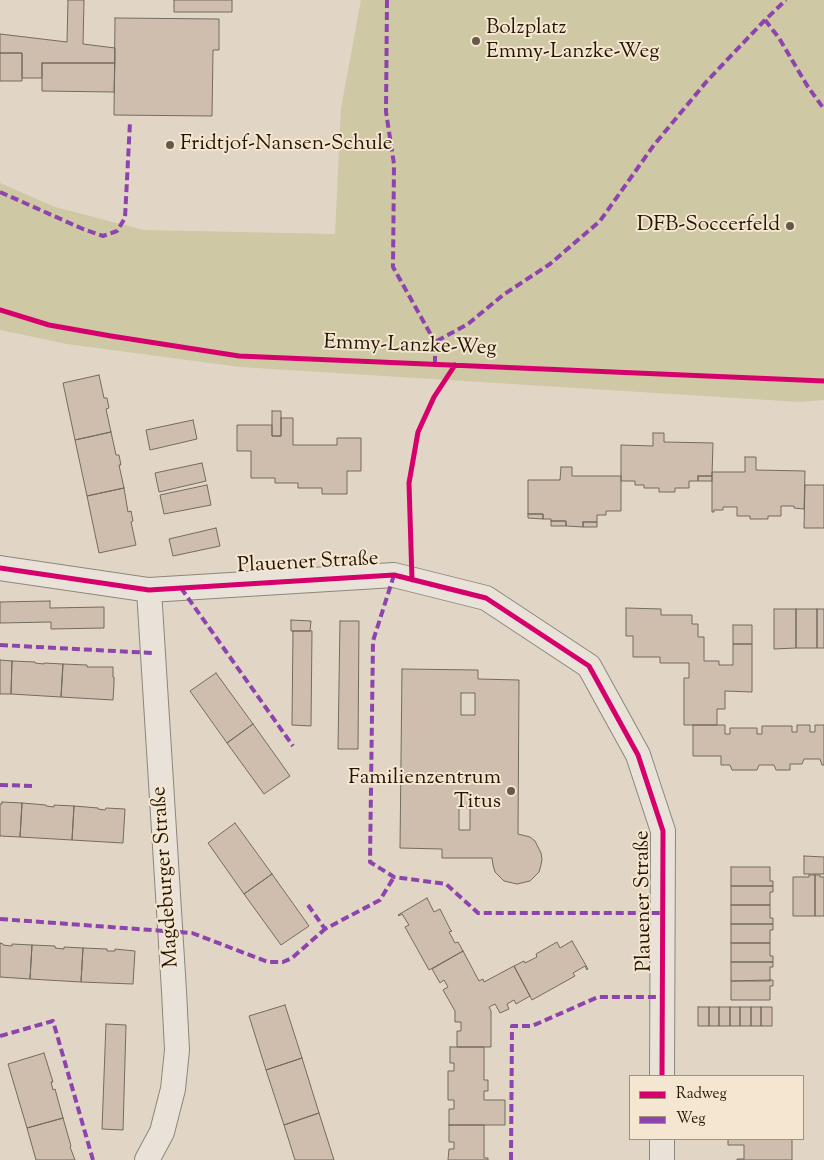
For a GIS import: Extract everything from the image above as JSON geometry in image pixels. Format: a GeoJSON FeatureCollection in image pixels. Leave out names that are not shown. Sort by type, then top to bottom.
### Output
{"type":"FeatureCollection","features":[{"type":"Feature","properties":{"kind":"street","name":"Plauener Straße"},"geometry":{"type":"LineString","coordinates":[[0,568],[149,590],[394,575],[486,598],[589,666],[638,754],[663,831],[662,1075]]}},
{"type":"Feature","properties":{"kind":"street","name":"Magdeburger Straße"},"geometry":{"type":"LineString","coordinates":[[147,1160],[162,1132],[173,1089],[177,1050],[149,590]]}},
{"type":"Feature","properties":{"kind":"street"},"geometry":{"type":"LineString","coordinates":[[662,1140],[662,1160]]}},
{"type":"Feature","properties":{"kind":"shaded area"},"geometry":{"type":"Polygon","coordinates":[[[361,0],[824,0],[824,400],[800,402],[240,367],[67,344],[0,330],[0,183],[55,207],[144,230],[335,234],[341,108],[361,0]]]}},
{"type":"Feature","properties":{"kind":"building"},"geometry":{"type":"Polygon","coordinates":[[[68,0],[84,0],[83,44],[115,48],[115,63],[42,63],[42,78],[22,78],[22,53],[0,53],[0,34],[67,42],[68,0]]]}},
{"type":"Feature","properties":{"kind":"building"},"geometry":{"type":"Polygon","coordinates":[[[174,0],[232,0],[232,12],[174,12],[174,0]]]}},
{"type":"Feature","properties":{"kind":"building"},"geometry":{"type":"Polygon","coordinates":[[[115,18],[219,19],[219,50],[213,50],[212,116],[114,115],[115,18]]]}},
{"type":"Feature","properties":{"kind":"building"},"geometry":{"type":"Polygon","coordinates":[[[0,53],[22,53],[22,81],[0,81],[0,53]]]}},
{"type":"Feature","properties":{"kind":"building"},"geometry":{"type":"Polygon","coordinates":[[[42,63],[115,63],[114,92],[42,91],[42,63]]]}},
{"type":"Feature","properties":{"kind":"building"},"geometry":{"type":"Polygon","coordinates":[[[99,375],[104,398],[107,398],[109,408],[106,409],[111,432],[75,440],[63,383],[99,375]]]}},
{"type":"Feature","properties":{"kind":"building"},"geometry":{"type":"Polygon","coordinates":[[[272,411],[281,411],[281,436],[272,436],[272,411]]]}},
{"type":"Feature","properties":{"kind":"building"},"geometry":{"type":"Polygon","coordinates":[[[281,418],[293,418],[293,445],[337,445],[337,438],[361,438],[361,471],[347,471],[347,494],[322,494],[322,488],[298,488],[298,483],[275,483],[275,478],[251,478],[251,451],[237,451],[237,425],[272,425],[272,436],[281,436],[281,418]]]}},
{"type":"Feature","properties":{"kind":"building"},"geometry":{"type":"Polygon","coordinates":[[[193,420],[197,439],[150,450],[146,430],[193,420]]]}},
{"type":"Feature","properties":{"kind":"building"},"geometry":{"type":"Polygon","coordinates":[[[111,432],[116,455],[119,455],[124,488],[87,496],[75,440],[111,432]]]}},
{"type":"Feature","properties":{"kind":"building"},"geometry":{"type":"Polygon","coordinates":[[[653,433],[664,433],[664,442],[713,443],[712,476],[698,476],[698,481],[689,481],[689,488],[675,488],[675,492],[659,492],[659,488],[644,488],[644,485],[635,485],[635,481],[621,481],[621,445],[653,446],[653,433]]]}},
{"type":"Feature","properties":{"kind":"building"},"geometry":{"type":"Polygon","coordinates":[[[745,457],[756,457],[756,470],[805,471],[804,509],[794,508],[794,506],[781,506],[781,516],[768,516],[768,519],[750,519],[750,516],[737,516],[737,507],[723,507],[723,510],[714,510],[712,512],[712,472],[745,472],[745,457]]]}},
{"type":"Feature","properties":{"kind":"building"},"geometry":{"type":"Polygon","coordinates":[[[202,463],[206,481],[159,492],[155,473],[202,463]]]}},
{"type":"Feature","properties":{"kind":"building"},"geometry":{"type":"Polygon","coordinates":[[[561,467],[572,467],[572,476],[621,476],[621,511],[606,511],[606,515],[597,515],[597,522],[583,522],[583,527],[566,526],[566,521],[543,519],[543,514],[528,514],[528,480],[560,480],[561,467]]]}},
{"type":"Feature","properties":{"kind":"building"},"geometry":{"type":"Polygon","coordinates":[[[698,476],[712,476],[712,481],[698,481],[698,476]]]}},
{"type":"Feature","properties":{"kind":"building"},"geometry":{"type":"Polygon","coordinates":[[[207,485],[211,505],[164,514],[160,495],[207,485]]]}},
{"type":"Feature","properties":{"kind":"building"},"geometry":{"type":"Polygon","coordinates":[[[805,485],[824,485],[824,528],[804,528],[805,485]]]}},
{"type":"Feature","properties":{"kind":"building"},"geometry":{"type":"Polygon","coordinates":[[[124,488],[128,512],[131,511],[133,521],[131,522],[136,545],[99,553],[87,496],[124,488]]]}},
{"type":"Feature","properties":{"kind":"building"},"geometry":{"type":"Polygon","coordinates":[[[528,514],[543,514],[543,519],[528,518],[528,514]]]}},
{"type":"Feature","properties":{"kind":"building"},"geometry":{"type":"Polygon","coordinates":[[[551,521],[566,521],[566,526],[551,526],[551,521]]]}},
{"type":"Feature","properties":{"kind":"building"},"geometry":{"type":"Polygon","coordinates":[[[583,522],[597,522],[597,527],[583,527],[583,522]]]}},
{"type":"Feature","properties":{"kind":"building"},"geometry":{"type":"Polygon","coordinates":[[[216,528],[220,546],[173,556],[169,539],[216,528]]]}},
{"type":"Feature","properties":{"kind":"building"},"geometry":{"type":"Polygon","coordinates":[[[50,601],[50,608],[104,607],[104,628],[51,629],[51,622],[0,623],[0,602],[50,601]]]}},
{"type":"Feature","properties":{"kind":"building"},"geometry":{"type":"Polygon","coordinates":[[[626,608],[661,609],[661,615],[692,615],[692,624],[698,624],[698,637],[704,637],[704,661],[719,661],[719,665],[733,665],[733,644],[752,644],[752,692],[725,691],[725,709],[717,709],[717,725],[684,725],[684,678],[689,678],[689,663],[660,663],[660,657],[633,657],[633,636],[626,636],[626,608]]]}},
{"type":"Feature","properties":{"kind":"building"},"geometry":{"type":"Polygon","coordinates":[[[774,609],[796,609],[796,648],[774,649],[774,609]]]}},
{"type":"Feature","properties":{"kind":"building"},"geometry":{"type":"Polygon","coordinates":[[[796,609],[817,609],[817,648],[796,648],[796,609]]]}},
{"type":"Feature","properties":{"kind":"building"},"geometry":{"type":"Polygon","coordinates":[[[817,609],[824,609],[824,648],[817,648],[817,609]]]}},
{"type":"Feature","properties":{"kind":"building"},"geometry":{"type":"Polygon","coordinates":[[[291,620],[311,621],[310,631],[291,631],[291,620]]]}},
{"type":"Feature","properties":{"kind":"building"},"geometry":{"type":"Polygon","coordinates":[[[340,621],[359,621],[358,749],[338,749],[340,621]]]}},
{"type":"Feature","properties":{"kind":"building"},"geometry":{"type":"Polygon","coordinates":[[[733,625],[752,625],[752,644],[733,644],[733,625]]]}},
{"type":"Feature","properties":{"kind":"building"},"geometry":{"type":"Polygon","coordinates":[[[293,631],[312,631],[311,726],[292,725],[293,631]]]}},
{"type":"Feature","properties":{"kind":"building"},"geometry":{"type":"Polygon","coordinates":[[[0,660],[12,661],[11,694],[0,694],[0,660]]]}},
{"type":"Feature","properties":{"kind":"building"},"geometry":{"type":"Polygon","coordinates":[[[12,661],[63,664],[61,697],[11,694],[12,661]]]}},
{"type":"Feature","properties":{"kind":"building"},"geometry":{"type":"Polygon","coordinates":[[[63,664],[87,665],[87,667],[113,667],[113,700],[61,697],[63,664]]]}},
{"type":"Feature","properties":{"kind":"building"},"geometry":{"type":"Polygon","coordinates":[[[402,669],[478,670],[478,679],[519,680],[518,834],[530,837],[535,841],[542,859],[539,872],[530,881],[517,884],[504,881],[495,872],[492,858],[442,858],[442,849],[400,848],[402,669]],[[461,693],[461,715],[475,715],[475,693],[461,693]],[[459,807],[459,830],[470,830],[470,808],[459,807]]]}},
{"type":"Feature","properties":{"kind":"building"},"geometry":{"type":"Polygon","coordinates":[[[216,673],[253,724],[227,743],[190,691],[216,673]]]}},
{"type":"Feature","properties":{"kind":"building"},"geometry":{"type":"Polygon","coordinates":[[[253,724],[290,776],[264,794],[227,743],[253,724]]]}},
{"type":"Feature","properties":{"kind":"building"},"geometry":{"type":"Polygon","coordinates":[[[693,725],[725,725],[725,734],[730,734],[730,728],[757,728],[757,734],[762,734],[762,726],[792,726],[792,732],[797,732],[797,725],[810,725],[810,732],[815,732],[815,725],[824,725],[824,765],[822,765],[820,759],[804,759],[802,764],[790,764],[790,770],[776,770],[774,765],[759,765],[757,770],[732,770],[730,765],[721,765],[721,756],[693,756],[693,725]]]}},
{"type":"Feature","properties":{"kind":"building"},"geometry":{"type":"Polygon","coordinates":[[[2,802],[22,803],[20,837],[0,836],[0,804],[2,802]]]}},
{"type":"Feature","properties":{"kind":"building"},"geometry":{"type":"Polygon","coordinates":[[[22,803],[54,807],[54,805],[74,806],[72,840],[20,837],[22,803]]]}},
{"type":"Feature","properties":{"kind":"building"},"geometry":{"type":"Polygon","coordinates":[[[74,806],[105,810],[106,808],[125,809],[123,843],[72,840],[74,806]]]}},
{"type":"Feature","properties":{"kind":"building"},"geometry":{"type":"Polygon","coordinates":[[[235,823],[272,874],[244,894],[208,843],[235,823]]]}},
{"type":"Feature","properties":{"kind":"building"},"geometry":{"type":"Polygon","coordinates":[[[804,856],[824,857],[824,874],[804,874],[804,856]]]}},
{"type":"Feature","properties":{"kind":"building"},"geometry":{"type":"Polygon","coordinates":[[[731,867],[770,867],[770,881],[773,881],[773,886],[731,886],[731,867]]]}},
{"type":"Feature","properties":{"kind":"building"},"geometry":{"type":"Polygon","coordinates":[[[272,874],[309,926],[281,945],[244,894],[272,874]]]}},
{"type":"Feature","properties":{"kind":"building"},"geometry":{"type":"Polygon","coordinates":[[[809,875],[815,875],[815,916],[793,916],[793,877],[809,877],[809,875]]]}},
{"type":"Feature","properties":{"kind":"building"},"geometry":{"type":"Polygon","coordinates":[[[815,875],[824,877],[824,916],[815,916],[815,875]]]}},
{"type":"Feature","properties":{"kind":"building"},"geometry":{"type":"Polygon","coordinates":[[[731,886],[773,886],[773,892],[770,892],[770,905],[731,905],[731,886]]]}},
{"type":"Feature","properties":{"kind":"building"},"geometry":{"type":"Polygon","coordinates":[[[427,898],[434,912],[440,909],[452,931],[449,932],[455,943],[458,942],[463,951],[429,970],[405,927],[409,925],[402,914],[398,915],[427,898]]]}},
{"type":"Feature","properties":{"kind":"building"},"geometry":{"type":"Polygon","coordinates":[[[731,905],[770,905],[770,918],[773,918],[773,924],[731,924],[731,905]]]}},
{"type":"Feature","properties":{"kind":"building"},"geometry":{"type":"Polygon","coordinates":[[[731,924],[773,924],[773,930],[770,930],[770,943],[731,943],[731,924]]]}},
{"type":"Feature","properties":{"kind":"building"},"geometry":{"type":"Polygon","coordinates":[[[572,941],[588,969],[585,966],[573,973],[575,976],[532,1000],[514,966],[537,957],[536,954],[557,942],[560,948],[572,941]]]}},
{"type":"Feature","properties":{"kind":"building"},"geometry":{"type":"Polygon","coordinates":[[[0,943],[12,946],[12,944],[32,945],[30,979],[0,977],[0,943]]]}},
{"type":"Feature","properties":{"kind":"building"},"geometry":{"type":"Polygon","coordinates":[[[731,943],[770,943],[770,956],[773,956],[773,962],[731,962],[731,943]]]}},
{"type":"Feature","properties":{"kind":"building"},"geometry":{"type":"Polygon","coordinates":[[[32,945],[55,946],[55,948],[64,949],[64,947],[83,948],[81,982],[30,979],[32,945]]]}},
{"type":"Feature","properties":{"kind":"building"},"geometry":{"type":"Polygon","coordinates":[[[83,948],[107,949],[107,951],[115,951],[115,949],[135,951],[133,984],[81,982],[83,948]]]}},
{"type":"Feature","properties":{"kind":"building"},"geometry":{"type":"Polygon","coordinates":[[[463,951],[479,981],[483,979],[484,982],[514,966],[530,996],[516,1004],[514,1000],[507,1004],[509,1009],[500,1013],[495,1004],[489,1007],[491,1011],[491,1047],[457,1047],[457,1031],[461,1031],[461,1022],[455,1022],[455,1011],[443,990],[448,987],[444,980],[440,983],[432,969],[463,951]]]}},
{"type":"Feature","properties":{"kind":"building"},"geometry":{"type":"Polygon","coordinates":[[[731,962],[773,962],[773,967],[770,967],[770,981],[731,981],[731,962]]]}},
{"type":"Feature","properties":{"kind":"building"},"geometry":{"type":"Polygon","coordinates":[[[773,980],[773,986],[770,986],[770,1000],[731,1000],[731,981],[773,980]]]}},
{"type":"Feature","properties":{"kind":"building"},"geometry":{"type":"Polygon","coordinates":[[[285,1005],[302,1058],[266,1070],[249,1016],[285,1005]]]}},
{"type":"Feature","properties":{"kind":"building"},"geometry":{"type":"Polygon","coordinates":[[[698,1007],[709,1007],[709,1026],[698,1026],[698,1007]]]}},
{"type":"Feature","properties":{"kind":"building"},"geometry":{"type":"Polygon","coordinates":[[[709,1007],[719,1007],[719,1026],[709,1026],[709,1007]]]}},
{"type":"Feature","properties":{"kind":"building"},"geometry":{"type":"Polygon","coordinates":[[[719,1007],[730,1007],[730,1026],[719,1026],[719,1007]]]}},
{"type":"Feature","properties":{"kind":"building"},"geometry":{"type":"Polygon","coordinates":[[[730,1007],[740,1007],[740,1026],[730,1026],[730,1007]]]}},
{"type":"Feature","properties":{"kind":"building"},"geometry":{"type":"Polygon","coordinates":[[[740,1007],[751,1007],[751,1026],[740,1026],[740,1007]]]}},
{"type":"Feature","properties":{"kind":"building"},"geometry":{"type":"Polygon","coordinates":[[[751,1007],[761,1007],[761,1026],[751,1026],[751,1007]]]}},
{"type":"Feature","properties":{"kind":"building"},"geometry":{"type":"Polygon","coordinates":[[[761,1007],[772,1007],[772,1026],[761,1026],[761,1007]]]}},
{"type":"Feature","properties":{"kind":"building"},"geometry":{"type":"Polygon","coordinates":[[[106,1024],[126,1025],[123,1130],[102,1129],[106,1024]]]}},
{"type":"Feature","properties":{"kind":"building"},"geometry":{"type":"Polygon","coordinates":[[[450,1047],[484,1047],[484,1080],[488,1080],[488,1091],[484,1091],[484,1100],[505,1100],[505,1125],[449,1125],[449,1109],[454,1109],[454,1100],[448,1100],[448,1071],[454,1071],[454,1063],[450,1063],[450,1047]]]}},
{"type":"Feature","properties":{"kind":"building"},"geometry":{"type":"Polygon","coordinates":[[[44,1053],[53,1082],[51,1082],[53,1090],[55,1089],[63,1118],[27,1128],[8,1064],[44,1053]]]}},
{"type":"Feature","properties":{"kind":"building"},"geometry":{"type":"Polygon","coordinates":[[[302,1058],[319,1113],[284,1125],[266,1070],[302,1058]]]}},
{"type":"Feature","properties":{"kind":"building"},"geometry":{"type":"Polygon","coordinates":[[[319,1113],[334,1160],[295,1160],[284,1125],[319,1113]]]}},
{"type":"Feature","properties":{"kind":"building"},"geometry":{"type":"Polygon","coordinates":[[[63,1118],[75,1160],[36,1160],[27,1128],[63,1118]]]}},
{"type":"Feature","properties":{"kind":"building"},"geometry":{"type":"Polygon","coordinates":[[[449,1125],[484,1125],[484,1158],[488,1158],[488,1160],[448,1160],[449,1149],[454,1149],[454,1142],[449,1142],[449,1125]]]}},
{"type":"Feature","properties":{"kind":"building"},"geometry":{"type":"Polygon","coordinates":[[[728,1140],[792,1140],[792,1160],[737,1160],[744,1159],[744,1145],[728,1145],[728,1140]]]}},
{"type":"Feature","properties":{"kind":"marked path"},"geometry":{"type":"LineString","coordinates":[[387,0],[386,112],[394,164],[393,267],[435,342]]}},
{"type":"Feature","properties":{"kind":"marked path"},"geometry":{"type":"LineString","coordinates":[[435,364],[435,342],[468,324],[503,295],[550,264],[600,221],[654,145],[707,81],[786,0]]}},
{"type":"Feature","properties":{"kind":"marked path"},"geometry":{"type":"LineString","coordinates":[[765,20],[779,38],[808,87],[824,109]]}},
{"type":"Feature","properties":{"kind":"marked path"},"geometry":{"type":"LineString","coordinates":[[0,192],[103,236],[117,231],[125,218],[130,122]]}},
{"type":"Feature","properties":{"kind":"marked path"},"geometry":{"type":"LineString","coordinates":[[394,575],[373,641],[370,862],[394,877],[446,884],[478,913],[663,913]]}},
{"type":"Feature","properties":{"kind":"marked path"},"geometry":{"type":"LineString","coordinates":[[181,588],[293,746]]}},
{"type":"Feature","properties":{"kind":"marked path"},"geometry":{"type":"LineString","coordinates":[[0,645],[153,653]]}},
{"type":"Feature","properties":{"kind":"marked path"},"geometry":{"type":"LineString","coordinates":[[0,785],[35,786]]}},
{"type":"Feature","properties":{"kind":"marked path"},"geometry":{"type":"LineString","coordinates":[[308,905],[325,929],[380,900],[394,877]]}},
{"type":"Feature","properties":{"kind":"marked path"},"geometry":{"type":"LineString","coordinates":[[0,919],[192,933],[268,962],[283,962],[292,958],[325,929]]}},
{"type":"Feature","properties":{"kind":"marked path"},"geometry":{"type":"LineString","coordinates":[[511,1160],[512,1026],[532,1026],[598,997],[662,997]]}},
{"type":"Feature","properties":{"kind":"marked path"},"geometry":{"type":"LineString","coordinates":[[0,1036],[53,1021],[93,1160]]}},
{"type":"Feature","properties":{"kind":"cycle path","name":"Emmy-Lanzke-Weg"},"geometry":{"type":"LineString","coordinates":[[0,310],[49,325],[239,356],[824,381]]}},
{"type":"Feature","properties":{"kind":"cycle path","name":"Emmy-Lanzke-Weg"},"geometry":{"type":"LineString","coordinates":[[412,580],[409,483],[418,432],[434,397],[455,365]]}},
{"type":"Feature","properties":{"kind":"cycle path"},"geometry":{"type":"LineString","coordinates":[[0,568],[149,590],[394,575],[486,598],[589,666],[638,755],[663,831],[662,1075]]}},
{"type":"Feature","properties":{"kind":"place","name":"Bolzplatz Emmy-Lanzke-Weg"},"geometry":{"type":"Point","coordinates":[476,41]}},
{"type":"Feature","properties":{"kind":"place","name":"Fridtjof-Nansen-Schule"},"geometry":{"type":"Point","coordinates":[170,145]}},
{"type":"Feature","properties":{"kind":"place","name":"DFB-Soccerfeld"},"geometry":{"type":"Point","coordinates":[790,226]}},
{"type":"Feature","properties":{"kind":"place","name":"Familienzentrum Titus"},"geometry":{"type":"Point","coordinates":[511,791]}}]}
